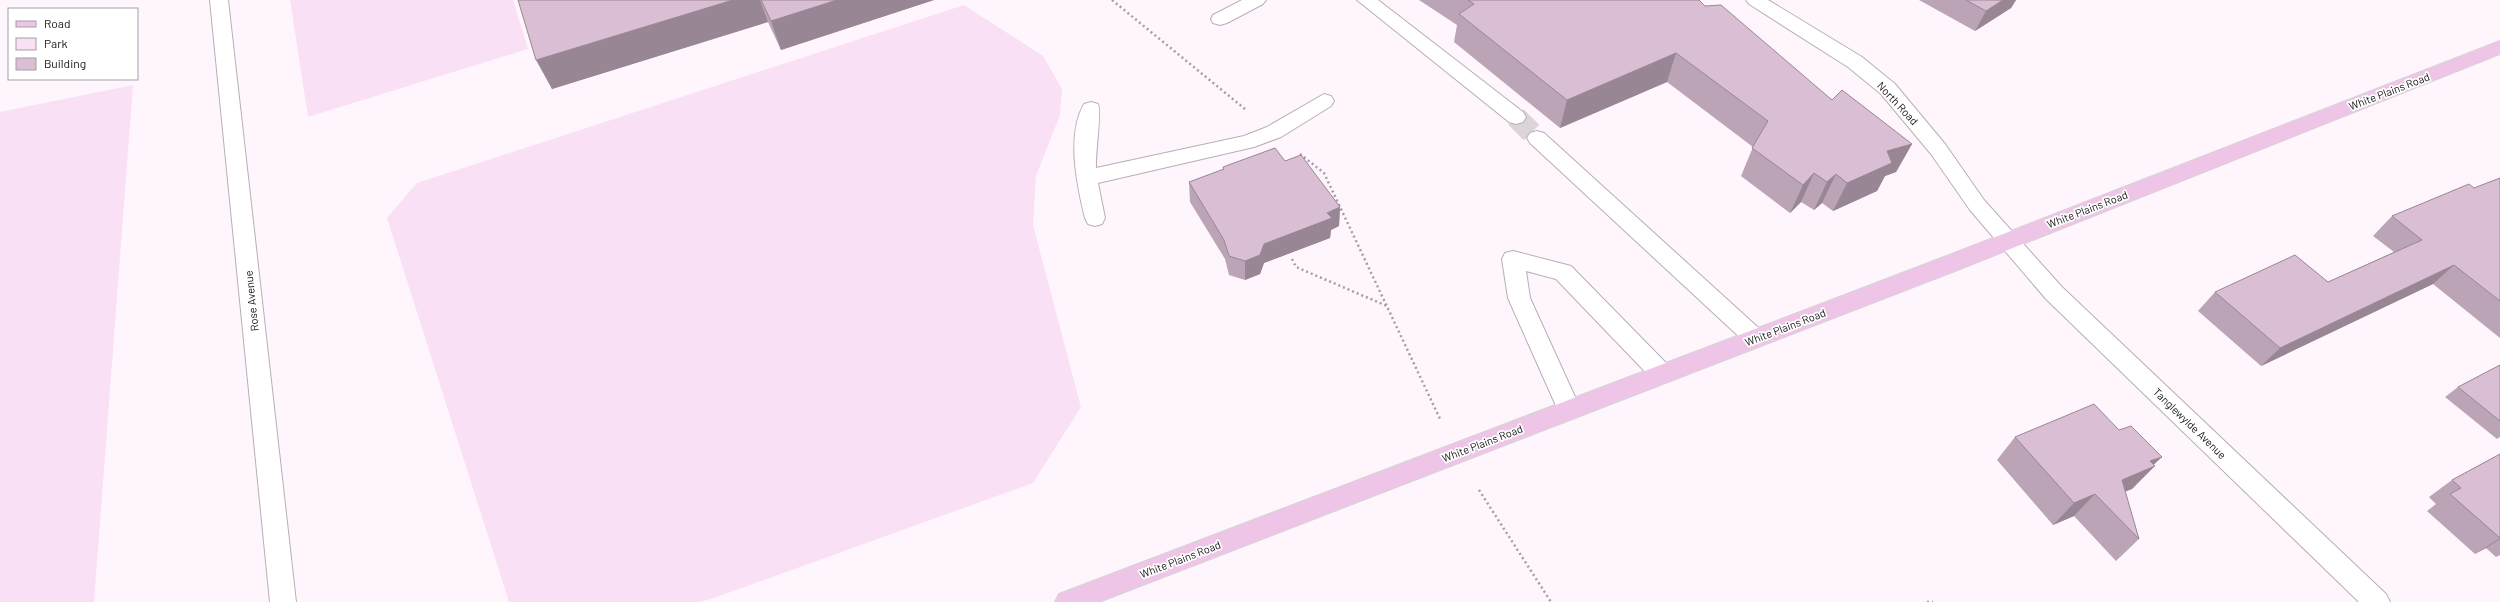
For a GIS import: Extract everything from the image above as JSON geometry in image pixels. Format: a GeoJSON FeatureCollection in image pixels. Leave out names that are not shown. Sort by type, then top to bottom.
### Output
{"type":"FeatureCollection","features":[{"type":"Feature","properties":{"kind":"main road","name":"White Plains Road"},"geometry":{"type":"LineString","coordinates":[[1068,602],[2009,240],[2500,48]]}},
{"type":"Feature","properties":{"kind":"street","name":"Rose Avenue"},"geometry":{"type":"LineString","coordinates":[[219,0],[283,602]]}},
{"type":"Feature","properties":{"kind":"street"},"geometry":{"type":"LineString","coordinates":[[1220,19],[1257,0]]}},
{"type":"Feature","properties":{"kind":"street"},"geometry":{"type":"LineString","coordinates":[[1366,0],[1516,117]]}},
{"type":"Feature","properties":{"kind":"street","name":"North Road"},"geometry":{"type":"LineString","coordinates":[[1755,0],[1855,62],[1888,89],[1938,149],[1978,205],[2009,240]]}},
{"type":"Feature","properties":{"kind":"street"},"geometry":{"type":"LineString","coordinates":[[1085,178],[1247,142],[1274,132],[1324,101]]}},
{"type":"Feature","properties":{"kind":"street"},"geometry":{"type":"LineString","coordinates":[[1091,109],[1085,134],[1085,178],[1095,218]]}},
{"type":"Feature","properties":{"kind":"street"},"geometry":{"type":"LineString","coordinates":[[1537,138],[1755,338]]}},
{"type":"Feature","properties":{"kind":"street","name":"Tanglewylde Avenue"},"geometry":{"type":"LineString","coordinates":[[2009,240],[2054,293],[2377,602]]}},
{"type":"Feature","properties":{"kind":"street"},"geometry":{"type":"LineString","coordinates":[[1569,410],[1519,298],[1513,259],[1563,272],[1662,374]]}},
{"type":"Feature","properties":{"kind":"path"},"geometry":{"type":"LineString","coordinates":[[1112,0],[1324,173],[1443,425]]}},
{"type":"Feature","properties":{"kind":"path"},"geometry":{"type":"LineString","coordinates":[[1292,260],[1296,267],[1387,306]]}},
{"type":"Feature","properties":{"kind":"path"},"geometry":{"type":"LineString","coordinates":[[1479,490],[1551,602]]}},
{"type":"Feature","properties":{"kind":"path"},"geometry":{"type":"LineString","coordinates":[[1927,602],[1933,602]]}},
{"type":"Feature","properties":{"kind":"green space"},"geometry":{"type":"Polygon","coordinates":[[[290,0],[513,0],[528,49],[308,117],[290,0]]]}},
{"type":"Feature","properties":{"kind":"green space"},"geometry":{"type":"Polygon","coordinates":[[[964,5],[1043,56],[1062,89],[1060,115],[1036,176],[1033,225],[1081,407],[1033,483],[700,602],[509,602],[387,218],[417,183],[964,5]]]}},
{"type":"Feature","properties":{"kind":"green space"},"geometry":{"type":"Polygon","coordinates":[[[133,85],[94,602],[0,602],[0,112],[133,85]]]}},
{"type":"Feature","properties":{"kind":"building"},"geometry":{"type":"Polygon","coordinates":[[[518,0],[733,0],[536,60],[518,0]]]}},
{"type":"Feature","properties":{"kind":"building"},"geometry":{"type":"Polygon","coordinates":[[[761,0],[837,0],[771,21],[761,0]]]}},
{"type":"Feature","properties":{"kind":"building"},"geometry":{"type":"Polygon","coordinates":[[[1468,0],[1699,0],[1705,6],[1721,5],[1832,100],[1842,90],[1912,144],[1887,151],[1892,163],[1847,183],[1836,174],[1827,182],[1814,173],[1803,185],[1752,148],[1768,121],[1676,53],[1567,100],[1459,14],[1474,4],[1468,0]]]}},
{"type":"Feature","properties":{"kind":"building"},"geometry":{"type":"Polygon","coordinates":[[[1966,0],[2003,0],[1986,11],[1966,0]]]}},
{"type":"Feature","properties":{"kind":"building"},"geometry":{"type":"Polygon","coordinates":[[[1275,148],[1285,161],[1301,155],[1340,207],[1327,213],[1332,218],[1264,244],[1260,255],[1245,261],[1229,256],[1224,240],[1189,182],[1224,169],[1223,167],[1275,148]]]}},
{"type":"Feature","properties":{"kind":"building"},"geometry":{"type":"Polygon","coordinates":[[[2500,178],[2500,301],[2454,265],[2280,348],[2215,292],[2295,255],[2328,282],[2422,240],[2392,216],[2469,184],[2474,188],[2500,178]]]}},
{"type":"Feature","properties":{"kind":"building"},"geometry":{"type":"Polygon","coordinates":[[[2500,365],[2500,421],[2458,387],[2500,365]]]}},
{"type":"Feature","properties":{"kind":"building"},"geometry":{"type":"Polygon","coordinates":[[[2094,404],[2119,430],[2131,426],[2162,457],[2150,461],[2155,466],[2122,480],[2139,539],[2095,494],[2074,503],[2015,437],[2094,404]]]}},
{"type":"Feature","properties":{"kind":"building"},"geometry":{"type":"Polygon","coordinates":[[[2500,454],[2500,538],[2450,494],[2461,488],[2452,480],[2500,454]]]}},
{"type":"Feature","properties":{"kind":"tunnel"},"geometry":{"type":"LineString","coordinates":[[1516,117],[1537,138]]}}]}
